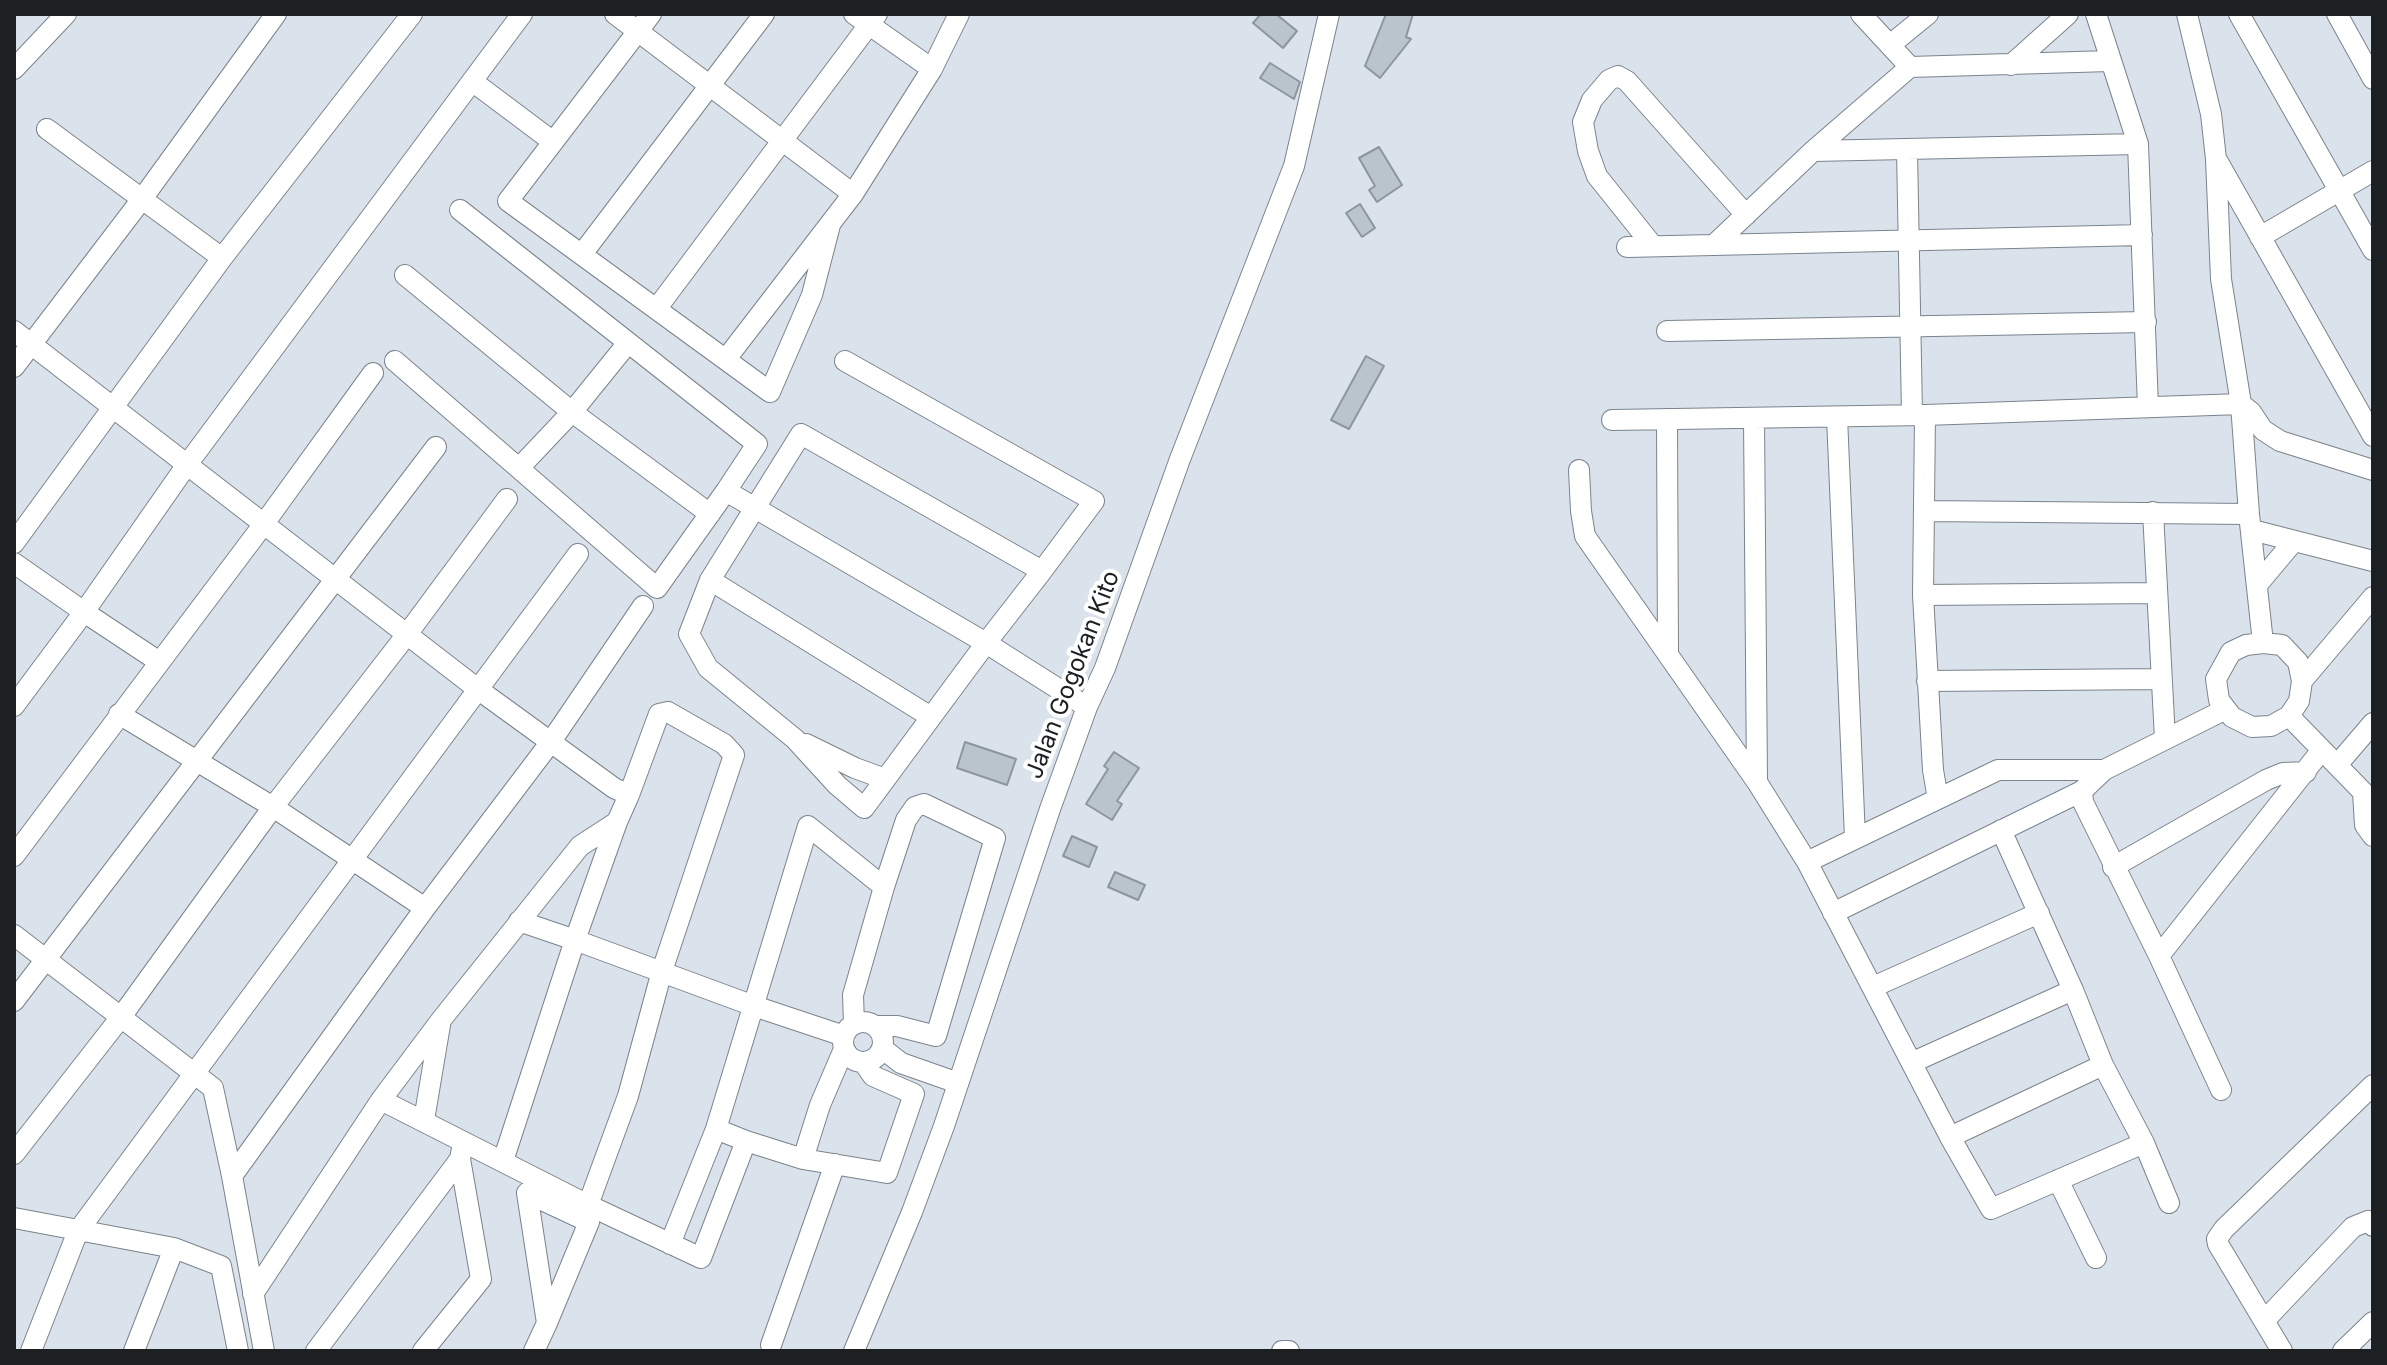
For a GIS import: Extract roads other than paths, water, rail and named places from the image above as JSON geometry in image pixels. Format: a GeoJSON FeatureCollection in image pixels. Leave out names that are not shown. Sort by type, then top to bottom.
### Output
{"type":"FeatureCollection","features":[{"type":"Feature","properties":{"kind":"street"},"geometry":{"type":"LineString","coordinates":[[15,65],[66,14]]}},
{"type":"Feature","properties":{"kind":"street"},"geometry":{"type":"LineString","coordinates":[[14,367],[142,199],[276,14]]}},
{"type":"Feature","properties":{"kind":"street"},"geometry":{"type":"LineString","coordinates":[[14,543],[222,258],[412,14]]}},
{"type":"Feature","properties":{"kind":"street"},"geometry":{"type":"LineString","coordinates":[[14,706],[186,466],[522,14]]}},
{"type":"Feature","properties":{"kind":"street"},"geometry":{"type":"LineString","coordinates":[[615,14],[853,194]]}},
{"type":"Feature","properties":{"kind":"street"},"geometry":{"type":"LineString","coordinates":[[651,14],[508,201],[770,392],[812,295],[830,225]]}},
{"type":"Feature","properties":{"kind":"street"},"geometry":{"type":"LineString","coordinates":[[582,254],[764,14]]}},
{"type":"Feature","properties":{"kind":"street"},"geometry":{"type":"LineString","coordinates":[[726,359],[853,194],[932,69],[959,14]]}},
{"type":"Feature","properties":{"kind":"street","name":"Jalan Gogokan Kito"},"geometry":{"type":"LineString","coordinates":[[854,1351],[912,1212],[1087,707],[1105,668],[1180,459],[1294,166],[1329,14]]}},
{"type":"Feature","properties":{"kind":"street"},"geometry":{"type":"LineString","coordinates":[[1861,14],[1910,67]]}},
{"type":"Feature","properties":{"kind":"street"},"geometry":{"type":"LineString","coordinates":[[1890,45],[1928,14]]}},
{"type":"Feature","properties":{"kind":"street"},"geometry":{"type":"LineString","coordinates":[[2011,65],[2068,14]]}},
{"type":"Feature","properties":{"kind":"street"},"geometry":{"type":"LineString","coordinates":[[2096,14],[2138,144],[2148,407]]}},
{"type":"Feature","properties":{"kind":"street"},"geometry":{"type":"LineString","coordinates":[[2187,14],[2211,114],[2221,279],[2241,404],[2263,643]]}},
{"type":"Feature","properties":{"kind":"street"},"geometry":{"type":"LineString","coordinates":[[2239,14],[2373,250]]}},
{"type":"Feature","properties":{"kind":"street"},"geometry":{"type":"LineString","coordinates":[[2337,14],[2373,79]]}},
{"type":"Feature","properties":{"kind":"street"},"geometry":{"type":"LineString","coordinates":[[657,308],[782,142],[867,18],[932,69]]}},
{"type":"Feature","properties":{"kind":"street"},"geometry":{"type":"LineString","coordinates":[[1716,243],[1813,151],[1910,67],[2110,61]]}},
{"type":"Feature","properties":{"kind":"street"},"geometry":{"type":"LineString","coordinates":[[1653,246],[1597,176],[1588,151],[1583,122],[1592,100],[1609,80],[1618,76],[1627,81],[1746,215]]}},
{"type":"Feature","properties":{"kind":"street"},"geometry":{"type":"LineString","coordinates":[[472,81],[552,141]]}},
{"type":"Feature","properties":{"kind":"street"},"geometry":{"type":"LineString","coordinates":[[47,129],[222,258]]}},
{"type":"Feature","properties":{"kind":"street"},"geometry":{"type":"LineString","coordinates":[[1813,151],[2138,144]]}},
{"type":"Feature","properties":{"kind":"street"},"geometry":{"type":"LineString","coordinates":[[1907,150],[1910,325],[1924,511],[1923,595],[1927,681],[1938,799]]}},
{"type":"Feature","properties":{"kind":"street"},"geometry":{"type":"LineString","coordinates":[[2216,159],[2373,436]]}},
{"type":"Feature","properties":{"kind":"street"},"geometry":{"type":"LineString","coordinates":[[2260,237],[2373,171]]}},
{"type":"Feature","properties":{"kind":"street"},"geometry":{"type":"LineString","coordinates":[[395,361],[657,588],[757,444],[460,210]]}},
{"type":"Feature","properties":{"kind":"street"},"geometry":{"type":"LineString","coordinates":[[1627,247],[2142,235]]}},
{"type":"Feature","properties":{"kind":"street"},"geometry":{"type":"LineString","coordinates":[[405,275],[572,412],[710,514]]}},
{"type":"Feature","properties":{"kind":"street"},"geometry":{"type":"LineString","coordinates":[[1667,331],[2146,322]]}},
{"type":"Feature","properties":{"kind":"street"},"geometry":{"type":"LineString","coordinates":[[14,331],[479,690],[614,788],[629,795]]}},
{"type":"Feature","properties":{"kind":"street"},"geometry":{"type":"LineString","coordinates":[[519,468],[572,412],[627,344]]}},
{"type":"Feature","properties":{"kind":"street"},"geometry":{"type":"LineString","coordinates":[[845,361],[1094,501],[1042,571],[986,643],[864,808],[837,785],[795,739],[708,668],[689,634],[710,580],[801,434],[1042,571]]}},
{"type":"Feature","properties":{"kind":"street"},"geometry":{"type":"LineString","coordinates":[[14,856],[373,373]]}},
{"type":"Feature","properties":{"kind":"street"},"geometry":{"type":"LineString","coordinates":[[1612,420],[1837,417],[2241,404],[2251,412],[2263,430],[2280,441],[2373,470]]}},
{"type":"Feature","properties":{"kind":"street"},"geometry":{"type":"LineString","coordinates":[[1837,417],[1855,838]]}},
{"type":"Feature","properties":{"kind":"street"},"geometry":{"type":"LineString","coordinates":[[1754,418],[1757,782]]}},
{"type":"Feature","properties":{"kind":"street"},"geometry":{"type":"LineString","coordinates":[[1667,419],[1668,653]]}},
{"type":"Feature","properties":{"kind":"street"},"geometry":{"type":"LineString","coordinates":[[14,1001],[436,447]]}},
{"type":"Feature","properties":{"kind":"street"},"geometry":{"type":"LineString","coordinates":[[1579,470],[1585,536],[1757,782],[1807,862],[1950,1137],[1991,1209],[2144,1143]]}},
{"type":"Feature","properties":{"kind":"street"},"geometry":{"type":"LineString","coordinates":[[726,491],[986,643],[1087,707]]}},
{"type":"Feature","properties":{"kind":"street"},"geometry":{"type":"LineString","coordinates":[[14,1154],[121,1017],[273,807],[507,499]]}},
{"type":"Feature","properties":{"kind":"street"},"geometry":{"type":"LineString","coordinates":[[1924,511],[2153,512],[2250,522],[2294,541],[2373,561]]}},
{"type":"Feature","properties":{"kind":"street"},"geometry":{"type":"LineString","coordinates":[[2153,512],[2165,739]]}},
{"type":"Feature","properties":{"kind":"street"},"geometry":{"type":"LineString","coordinates":[[2257,585],[2294,541]]}},
{"type":"Feature","properties":{"kind":"street"},"geometry":{"type":"LineString","coordinates":[[31,1351],[78,1231],[578,554]]}},
{"type":"Feature","properties":{"kind":"street"},"geometry":{"type":"LineString","coordinates":[[14,563],[158,661]]}},
{"type":"Feature","properties":{"kind":"street"},"geometry":{"type":"LineString","coordinates":[[710,580],[931,717]]}},
{"type":"Feature","properties":{"kind":"street"},"geometry":{"type":"LineString","coordinates":[[1923,595],[2157,593]]}},
{"type":"Feature","properties":{"kind":"street"},"geometry":{"type":"LineString","coordinates":[[2302,681],[2373,597]]}},
{"type":"Feature","properties":{"kind":"street"},"geometry":{"type":"LineString","coordinates":[[232,1176],[425,908],[550,743],[643,606]]}},
{"type":"Feature","properties":{"kind":"street"},"geometry":{"type":"LineString","coordinates":[[2263,643],[2282,645],[2298,662],[2302,681],[2299,701],[2289,716],[2271,726],[2252,727],[2232,717],[2219,700],[2216,679],[2231,652],[2246,645],[2263,643]]}},
{"type":"Feature","properties":{"kind":"street"},"geometry":{"type":"LineString","coordinates":[[1927,681],[2161,679]]}},
{"type":"Feature","properties":{"kind":"street"},"geometry":{"type":"LineString","coordinates":[[1833,913],[2082,791],[2104,770],[2226,709]]}},
{"type":"Feature","properties":{"kind":"street"},"geometry":{"type":"LineString","coordinates":[[503,1161],[617,822],[659,714],[668,712],[724,744],[734,755],[662,971],[628,1096],[588,1205]]}},
{"type":"Feature","properties":{"kind":"street"},"geometry":{"type":"LineString","coordinates":[[119,714],[273,807],[425,908]]}},
{"type":"Feature","properties":{"kind":"street"},"geometry":{"type":"LineString","coordinates":[[2289,716],[2363,792],[2365,825],[2373,836]]}},
{"type":"Feature","properties":{"kind":"street"},"geometry":{"type":"LineString","coordinates":[[2159,956],[2306,772],[2373,723]]}},
{"type":"Feature","properties":{"kind":"street"},"geometry":{"type":"LineString","coordinates":[[795,739],[885,779]]}},
{"type":"Feature","properties":{"kind":"street"},"geometry":{"type":"LineString","coordinates":[[1807,862],[1998,770],[2104,770]]}},
{"type":"Feature","properties":{"kind":"street"},"geometry":{"type":"LineString","coordinates":[[2113,867],[2266,780],[2283,773],[2306,772]]}},
{"type":"Feature","properties":{"kind":"street"},"geometry":{"type":"LineString","coordinates":[[2082,791],[2083,802],[2113,867],[2159,956],[2221,1090]]}},
{"type":"Feature","properties":{"kind":"street"},"geometry":{"type":"LineString","coordinates":[[803,1159],[847,1037],[853,995],[906,820],[919,805],[933,807],[995,838],[936,1036],[897,1026],[875,1026]]}},
{"type":"Feature","properties":{"kind":"street"},"geometry":{"type":"LineString","coordinates":[[253,1294],[381,1100],[441,1020],[580,846],[617,822]]}},
{"type":"Feature","properties":{"kind":"street"},"geometry":{"type":"LineString","coordinates":[[670,1244],[716,1129],[808,826],[884,887]]}},
{"type":"Feature","properties":{"kind":"street"},"geometry":{"type":"LineString","coordinates":[[2001,830],[2103,1065],[2144,1143],[2169,1203]]}},
{"type":"Feature","properties":{"kind":"street"},"geometry":{"type":"LineString","coordinates":[[1873,987],[2039,913]]}},
{"type":"Feature","properties":{"kind":"street"},"geometry":{"type":"LineString","coordinates":[[519,921],[847,1037]]}},
{"type":"Feature","properties":{"kind":"street"},"geometry":{"type":"LineString","coordinates":[[14,935],[213,1088],[264,1351]]}},
{"type":"Feature","properties":{"kind":"street"},"geometry":{"type":"LineString","coordinates":[[1913,1062],[2073,990]]}},
{"type":"Feature","properties":{"kind":"street"},"geometry":{"type":"LineString","coordinates":[[424,1120],[441,1020]]}},
{"type":"Feature","properties":{"kind":"street"},"geometry":{"type":"LineString","coordinates":[[869,1022],[884,1038],[883,1049],[876,1059],[864,1063],[852,1059],[847,1037],[869,1022]]}},
{"type":"Feature","properties":{"kind":"street"},"geometry":{"type":"LineString","coordinates":[[883,1049],[901,1063],[958,1083]]}},
{"type":"Feature","properties":{"kind":"street"},"geometry":{"type":"LineString","coordinates":[[716,1129],[803,1159],[887,1173],[914,1094],[873,1076],[864,1063]]}},
{"type":"Feature","properties":{"kind":"street"},"geometry":{"type":"LineString","coordinates":[[1950,1137],[2103,1065]]}},
{"type":"Feature","properties":{"kind":"street"},"geometry":{"type":"LineString","coordinates":[[2282,1351],[2217,1239],[2373,1085]]}},
{"type":"Feature","properties":{"kind":"street"},"geometry":{"type":"LineString","coordinates":[[381,1100],[424,1120],[461,1151],[503,1161],[701,1258],[746,1141]]}},
{"type":"Feature","properties":{"kind":"street"},"geometry":{"type":"LineString","coordinates":[[316,1351],[461,1151]]}},
{"type":"Feature","properties":{"kind":"street"},"geometry":{"type":"LineString","coordinates":[[423,1351],[481,1279],[461,1151]]}},
{"type":"Feature","properties":{"kind":"street"},"geometry":{"type":"LineString","coordinates":[[771,1345],[835,1164]]}},
{"type":"Feature","properties":{"kind":"street"},"geometry":{"type":"LineString","coordinates":[[2058,1180],[2096,1258]]}},
{"type":"Feature","properties":{"kind":"street"},"geometry":{"type":"LineString","coordinates":[[534,1351],[547,1323],[589,1222],[527,1193],[547,1323]]}},
{"type":"Feature","properties":{"kind":"street"},"geometry":{"type":"LineString","coordinates":[[14,1218],[174,1248],[221,1266],[238,1351]]}},
{"type":"Feature","properties":{"kind":"street"},"geometry":{"type":"LineString","coordinates":[[2264,1321],[2353,1227],[2371,1221]]}},
{"type":"Feature","properties":{"kind":"street"},"geometry":{"type":"LineString","coordinates":[[134,1351],[174,1248]]}},
{"type":"Feature","properties":{"kind":"street"},"geometry":{"type":"LineString","coordinates":[[2343,1351],[2373,1322]]}},
{"type":"Feature","properties":{"kind":"street"},"geometry":{"type":"LineString","coordinates":[[1282,1351],[1289,1351]]}}]}
